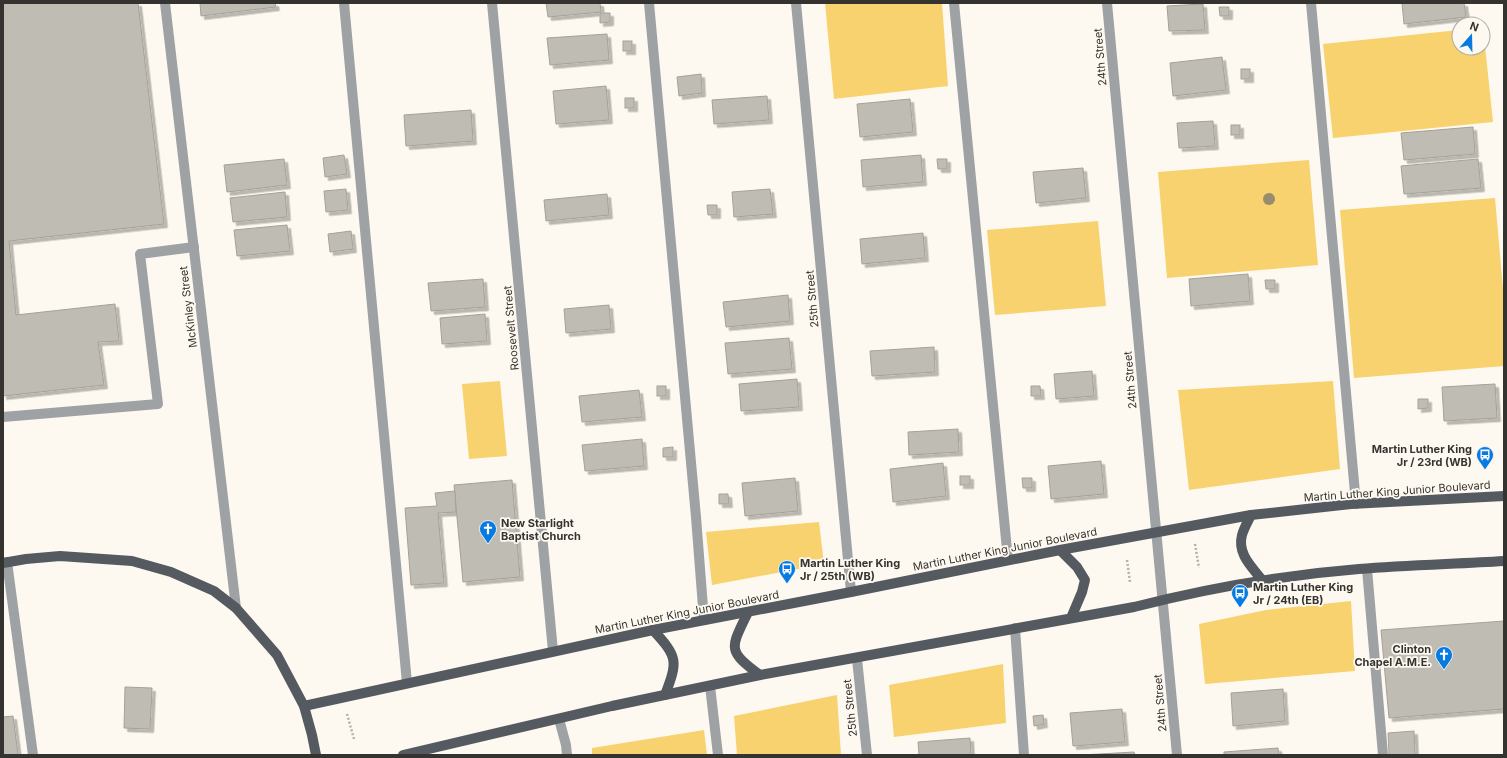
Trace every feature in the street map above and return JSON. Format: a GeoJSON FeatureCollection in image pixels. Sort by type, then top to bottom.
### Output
{"type":"FeatureCollection","features":[{"type":"Feature","properties":{"kind":"main road","name":"Martin Luther King Junior Boulevard"},"geometry":{"type":"LineString","coordinates":[[304,706],[653,630],[1008,560],[1251,515],[1356,504],[1504,496]]}},
{"type":"Feature","properties":{"kind":"main road"},"geometry":{"type":"LineString","coordinates":[[1251,515],[1242,535],[1240,548],[1262,580]]}},
{"type":"Feature","properties":{"kind":"main road"},"geometry":{"type":"LineString","coordinates":[[1060,550],[1077,567],[1085,580],[1082,592],[1071,618]]}},
{"type":"Feature","properties":{"kind":"main road"},"geometry":{"type":"LineString","coordinates":[[5,563],[26,559],[60,556],[132,561],[171,572],[214,591],[236,608],[276,655],[304,706],[316,755]]}},
{"type":"Feature","properties":{"kind":"main road"},"geometry":{"type":"LineString","coordinates":[[403,755],[665,695],[760,675],[857,659],[1015,628],[1134,607],[1262,580],[1366,569],[1504,561]]}},
{"type":"Feature","properties":{"kind":"main road"},"geometry":{"type":"LineString","coordinates":[[748,612],[735,638],[735,651],[741,662],[760,675]]}},
{"type":"Feature","properties":{"kind":"main road"},"geometry":{"type":"LineString","coordinates":[[653,630],[667,645],[675,660],[672,677],[665,695]]}},
{"type":"Feature","properties":{"kind":"street","name":"McKinley Street"},"geometry":{"type":"LineString","coordinates":[[165,3],[236,608]]}},
{"type":"Feature","properties":{"kind":"street"},"geometry":{"type":"LineString","coordinates":[[344,3],[408,683]]}},
{"type":"Feature","properties":{"kind":"street","name":"Roosevelt Street"},"geometry":{"type":"LineString","coordinates":[[492,3],[553,651]]}},
{"type":"Feature","properties":{"kind":"street"},"geometry":{"type":"LineString","coordinates":[[649,3],[704,620]]}},
{"type":"Feature","properties":{"kind":"street","name":"25th Street"},"geometry":{"type":"LineString","coordinates":[[796,3],[851,592]]}},
{"type":"Feature","properties":{"kind":"street"},"geometry":{"type":"LineString","coordinates":[[954,3],[1008,560]]}},
{"type":"Feature","properties":{"kind":"street","name":"24th Street"},"geometry":{"type":"LineString","coordinates":[[1107,3],[1177,755]]}},
{"type":"Feature","properties":{"kind":"street"},"geometry":{"type":"LineString","coordinates":[[1311,3],[1356,504]]}},
{"type":"Feature","properties":{"kind":"street"},"geometry":{"type":"LineString","coordinates":[[3,417],[158,404],[140,254],[194,247]]}},
{"type":"Feature","properties":{"kind":"street"},"geometry":{"type":"LineString","coordinates":[[5,563],[33,755]]}},
{"type":"Feature","properties":{"kind":"street"},"geometry":{"type":"LineString","coordinates":[[1366,569],[1383,755]]}},
{"type":"Feature","properties":{"kind":"street"},"geometry":{"type":"LineString","coordinates":[[1015,628],[1024,755]]}},
{"type":"Feature","properties":{"kind":"street","name":"25th Street"},"geometry":{"type":"LineString","coordinates":[[857,659],[867,755]]}},
{"type":"Feature","properties":{"kind":"street"},"geometry":{"type":"LineString","coordinates":[[710,686],[718,755]]}},
{"type":"Feature","properties":{"kind":"street"},"geometry":{"type":"LineString","coordinates":[[558,719],[566,745],[567,755]]}},
{"type":"Feature","properties":{"kind":"path"},"geometry":{"type":"LineString","coordinates":[[1195,544],[1199,568]]}},
{"type":"Feature","properties":{"kind":"path"},"geometry":{"type":"LineString","coordinates":[[1127,560],[1130,582]]}},
{"type":"Feature","properties":{"kind":"path"},"geometry":{"type":"LineString","coordinates":[[346,712],[354,739]]}},
{"type":"Feature","properties":{"kind":"shaded area"},"geometry":{"type":"Polygon","coordinates":[[[825,3],[942,3],[948,86],[834,99],[825,3]]]}},
{"type":"Feature","properties":{"kind":"shaded area"},"geometry":{"type":"Polygon","coordinates":[[[1451,31],[1451,56],[1486,56],[1493,122],[1333,138],[1323,44],[1451,31]]]}},
{"type":"Feature","properties":{"kind":"shaded area"},"geometry":{"type":"Polygon","coordinates":[[[1309,160],[1318,265],[1167,278],[1158,172],[1309,160]]]}},
{"type":"Feature","properties":{"kind":"shaded area"},"geometry":{"type":"Polygon","coordinates":[[[1495,198],[1504,300],[1504,366],[1354,378],[1340,210],[1495,198]]]}},
{"type":"Feature","properties":{"kind":"shaded area"},"geometry":{"type":"Polygon","coordinates":[[[1098,221],[1106,306],[995,315],[987,230],[1098,221]]]}},
{"type":"Feature","properties":{"kind":"shaded area"},"geometry":{"type":"Polygon","coordinates":[[[500,381],[507,456],[469,459],[462,384],[500,381]]]}},
{"type":"Feature","properties":{"kind":"shaded area"},"geometry":{"type":"Polygon","coordinates":[[[1333,381],[1340,469],[1189,490],[1178,390],[1333,381]]]}},
{"type":"Feature","properties":{"kind":"shaded area"},"geometry":{"type":"Polygon","coordinates":[[[819,522],[824,564],[712,585],[706,532],[819,522]]]}},
{"type":"Feature","properties":{"kind":"shaded area"},"geometry":{"type":"Polygon","coordinates":[[[1351,601],[1355,671],[1205,684],[1199,624],[1266,610],[1351,601]]]}},
{"type":"Feature","properties":{"kind":"shaded area"},"geometry":{"type":"Polygon","coordinates":[[[1003,664],[1006,723],[894,737],[889,685],[1003,664]]]}},
{"type":"Feature","properties":{"kind":"shaded area"},"geometry":{"type":"Polygon","coordinates":[[[837,695],[841,755],[737,755],[734,716],[837,695]]]}},
{"type":"Feature","properties":{"kind":"shaded area"},"geometry":{"type":"Polygon","coordinates":[[[704,730],[707,755],[592,755],[592,748],[704,730]]]}},
{"type":"Feature","properties":{"kind":"building"},"geometry":{"type":"Polygon","coordinates":[[[3,3],[138,3],[164,224],[9,241],[16,315],[115,304],[119,341],[98,342],[104,385],[3,396],[3,3]]]}},
{"type":"Feature","properties":{"kind":"building"},"geometry":{"type":"Polygon","coordinates":[[[200,3],[275,3],[276,7],[201,16],[200,3]]]}},
{"type":"Feature","properties":{"kind":"building"},"geometry":{"type":"Polygon","coordinates":[[[546,3],[600,3],[601,12],[548,17],[546,3]]]}},
{"type":"Feature","properties":{"kind":"building"},"geometry":{"type":"Polygon","coordinates":[[[1402,3],[1464,3],[1466,16],[1451,16],[1451,19],[1404,24],[1402,3]]]}},
{"type":"Feature","properties":{"kind":"building"},"geometry":{"type":"Polygon","coordinates":[[[1203,4],[1205,30],[1169,31],[1167,6],[1203,4]]]}},
{"type":"Feature","properties":{"kind":"building"},"geometry":{"type":"Polygon","coordinates":[[[1219,7],[1229,7],[1229,16],[1220,16],[1219,7]]]}},
{"type":"Feature","properties":{"kind":"building"},"geometry":{"type":"Polygon","coordinates":[[[600,13],[610,13],[610,22],[600,23],[600,13]]]}},
{"type":"Feature","properties":{"kind":"building"},"geometry":{"type":"Polygon","coordinates":[[[607,34],[609,60],[550,65],[547,38],[607,34]]]}},
{"type":"Feature","properties":{"kind":"building"},"geometry":{"type":"Polygon","coordinates":[[[623,41],[632,41],[632,51],[623,51],[623,41]]]}},
{"type":"Feature","properties":{"kind":"building"},"geometry":{"type":"Polygon","coordinates":[[[1222,57],[1226,90],[1173,96],[1170,63],[1222,57]]]}},
{"type":"Feature","properties":{"kind":"building"},"geometry":{"type":"Polygon","coordinates":[[[1241,69],[1250,69],[1250,79],[1241,79],[1241,69]]]}},
{"type":"Feature","properties":{"kind":"building"},"geometry":{"type":"Polygon","coordinates":[[[701,74],[702,93],[679,96],[677,77],[701,74]]]}},
{"type":"Feature","properties":{"kind":"building"},"geometry":{"type":"Polygon","coordinates":[[[606,86],[609,120],[556,124],[553,91],[606,86]]]}},
{"type":"Feature","properties":{"kind":"building"},"geometry":{"type":"Polygon","coordinates":[[[767,96],[769,120],[714,124],[712,100],[767,96]]]}},
{"type":"Feature","properties":{"kind":"building"},"geometry":{"type":"Polygon","coordinates":[[[625,98],[634,98],[634,108],[625,108],[625,98]]]}},
{"type":"Feature","properties":{"kind":"building"},"geometry":{"type":"Polygon","coordinates":[[[910,99],[913,132],[860,137],[857,104],[910,99]]]}},
{"type":"Feature","properties":{"kind":"building"},"geometry":{"type":"Polygon","coordinates":[[[471,110],[473,141],[406,146],[404,115],[471,110]]]}},
{"type":"Feature","properties":{"kind":"building"},"geometry":{"type":"Polygon","coordinates":[[[1213,121],[1215,146],[1179,148],[1177,123],[1213,121]]]}},
{"type":"Feature","properties":{"kind":"building"},"geometry":{"type":"Polygon","coordinates":[[[1231,125],[1240,125],[1240,135],[1231,135],[1231,125]]]}},
{"type":"Feature","properties":{"kind":"building"},"geometry":{"type":"Polygon","coordinates":[[[1473,127],[1475,154],[1404,160],[1401,133],[1473,127]]]}},
{"type":"Feature","properties":{"kind":"building"},"geometry":{"type":"Polygon","coordinates":[[[344,155],[347,174],[325,177],[323,158],[344,155]]]}},
{"type":"Feature","properties":{"kind":"building"},"geometry":{"type":"Polygon","coordinates":[[[921,155],[923,182],[863,187],[861,160],[921,155]]]}},
{"type":"Feature","properties":{"kind":"building"},"geometry":{"type":"Polygon","coordinates":[[[284,159],[287,185],[227,192],[224,165],[284,159]]]}},
{"type":"Feature","properties":{"kind":"building"},"geometry":{"type":"Polygon","coordinates":[[[937,159],[947,159],[947,169],[938,169],[937,159]]]}},
{"type":"Feature","properties":{"kind":"building"},"geometry":{"type":"Polygon","coordinates":[[[1478,159],[1481,188],[1404,194],[1401,166],[1478,159]]]}},
{"type":"Feature","properties":{"kind":"building"},"geometry":{"type":"Polygon","coordinates":[[[1083,168],[1086,198],[1036,203],[1033,172],[1083,168]]]}},
{"type":"Feature","properties":{"kind":"building"},"geometry":{"type":"Polygon","coordinates":[[[346,189],[348,210],[326,212],[324,191],[346,189]]]}},
{"type":"Feature","properties":{"kind":"building"},"geometry":{"type":"Polygon","coordinates":[[[770,189],[773,214],[734,217],[732,192],[770,189]]]}},
{"type":"Feature","properties":{"kind":"building"},"geometry":{"type":"Polygon","coordinates":[[[285,192],[287,217],[233,222],[230,198],[285,192]]]}},
{"type":"Feature","properties":{"kind":"building"},"geometry":{"type":"Polygon","coordinates":[[[607,194],[609,215],[546,221],[544,200],[607,194]]]}},
{"type":"Feature","properties":{"kind":"building"},"geometry":{"type":"Polygon","coordinates":[[[707,205],[717,205],[717,215],[708,215],[707,205]]]}},
{"type":"Feature","properties":{"kind":"building"},"geometry":{"type":"Polygon","coordinates":[[[287,225],[290,251],[237,256],[234,230],[287,225]]]}},
{"type":"Feature","properties":{"kind":"building"},"geometry":{"type":"Polygon","coordinates":[[[351,231],[353,249],[330,252],[328,234],[351,231]]]}},
{"type":"Feature","properties":{"kind":"building"},"geometry":{"type":"Polygon","coordinates":[[[923,233],[925,258],[862,264],[860,239],[923,233]]]}},
{"type":"Feature","properties":{"kind":"building"},"geometry":{"type":"Polygon","coordinates":[[[1248,274],[1250,301],[1191,306],[1189,279],[1248,274]]]}},
{"type":"Feature","properties":{"kind":"building"},"geometry":{"type":"Polygon","coordinates":[[[483,279],[485,307],[431,311],[428,283],[483,279]]]}},
{"type":"Feature","properties":{"kind":"building"},"geometry":{"type":"Polygon","coordinates":[[[1265,280],[1275,280],[1275,289],[1266,289],[1265,280]]]}},
{"type":"Feature","properties":{"kind":"building"},"geometry":{"type":"Polygon","coordinates":[[[788,295],[790,321],[726,327],[723,302],[788,295]]]}},
{"type":"Feature","properties":{"kind":"building"},"geometry":{"type":"Polygon","coordinates":[[[609,305],[611,329],[566,333],[564,309],[609,305]]]}},
{"type":"Feature","properties":{"kind":"building"},"geometry":{"type":"Polygon","coordinates":[[[485,314],[487,341],[442,344],[440,318],[485,314]]]}},
{"type":"Feature","properties":{"kind":"building"},"geometry":{"type":"Polygon","coordinates":[[[789,338],[792,369],[728,374],[725,343],[789,338]]]}},
{"type":"Feature","properties":{"kind":"building"},"geometry":{"type":"Polygon","coordinates":[[[934,347],[935,372],[872,376],[870,351],[934,347]]]}},
{"type":"Feature","properties":{"kind":"building"},"geometry":{"type":"Polygon","coordinates":[[[1092,371],[1094,396],[1056,399],[1054,374],[1092,371]]]}},
{"type":"Feature","properties":{"kind":"building"},"geometry":{"type":"Polygon","coordinates":[[[797,379],[799,407],[741,411],[739,384],[797,379]]]}},
{"type":"Feature","properties":{"kind":"building"},"geometry":{"type":"Polygon","coordinates":[[[1495,384],[1497,418],[1444,421],[1442,387],[1495,384]]]}},
{"type":"Feature","properties":{"kind":"building"},"geometry":{"type":"Polygon","coordinates":[[[657,386],[666,386],[666,396],[657,396],[657,386]]]}},
{"type":"Feature","properties":{"kind":"building"},"geometry":{"type":"Polygon","coordinates":[[[1031,386],[1040,386],[1041,396],[1031,396],[1031,386]]]}},
{"type":"Feature","properties":{"kind":"building"},"geometry":{"type":"Polygon","coordinates":[[[639,390],[642,417],[582,422],[579,396],[639,390]]]}},
{"type":"Feature","properties":{"kind":"building"},"geometry":{"type":"Polygon","coordinates":[[[1418,399],[1428,399],[1428,408],[1418,409],[1418,399]]]}},
{"type":"Feature","properties":{"kind":"building"},"geometry":{"type":"Polygon","coordinates":[[[958,429],[959,452],[909,455],[908,432],[958,429]]]}},
{"type":"Feature","properties":{"kind":"building"},"geometry":{"type":"Polygon","coordinates":[[[642,439],[644,466],[585,471],[582,445],[642,439]]]}},
{"type":"Feature","properties":{"kind":"building"},"geometry":{"type":"Polygon","coordinates":[[[673,447],[673,457],[663,457],[663,448],[673,447]]]}},
{"type":"Feature","properties":{"kind":"building"},"geometry":{"type":"Polygon","coordinates":[[[1101,461],[1104,494],[1051,499],[1048,466],[1101,461]]]}},
{"type":"Feature","properties":{"kind":"building"},"geometry":{"type":"Polygon","coordinates":[[[943,463],[946,496],[893,502],[890,469],[943,463]]]}},
{"type":"Feature","properties":{"kind":"building"},"geometry":{"type":"Polygon","coordinates":[[[960,476],[970,476],[970,485],[960,485],[960,476]]]}},
{"type":"Feature","properties":{"kind":"building"},"geometry":{"type":"Polygon","coordinates":[[[795,478],[798,511],[745,516],[742,483],[795,478]]]}},
{"type":"Feature","properties":{"kind":"building"},"geometry":{"type":"Polygon","coordinates":[[[1022,478],[1032,478],[1032,488],[1023,488],[1022,478]]]}},
{"type":"Feature","properties":{"kind":"building","name":"New Starlight Baptist Church"},"geometry":{"type":"Polygon","coordinates":[[[512,480],[520,577],[463,582],[454,485],[512,480]]]}},
{"type":"Feature","properties":{"kind":"building"},"geometry":{"type":"Polygon","coordinates":[[[455,491],[456,512],[438,513],[444,583],[411,585],[405,508],[437,506],[435,493],[455,491]]]}},
{"type":"Feature","properties":{"kind":"building"},"geometry":{"type":"Polygon","coordinates":[[[719,494],[728,494],[729,504],[719,504],[719,494]]]}},
{"type":"Feature","properties":{"kind":"building","name":"Clinton Chapel A.M.E."},"geometry":{"type":"Polygon","coordinates":[[[1504,621],[1504,709],[1389,718],[1381,630],[1504,621]]]}},
{"type":"Feature","properties":{"kind":"building"},"geometry":{"type":"Polygon","coordinates":[[[125,687],[152,688],[150,729],[124,728],[125,687]]]}},
{"type":"Feature","properties":{"kind":"building"},"geometry":{"type":"Polygon","coordinates":[[[1283,689],[1285,721],[1233,726],[1231,693],[1283,689]]]}},
{"type":"Feature","properties":{"kind":"building"},"geometry":{"type":"Polygon","coordinates":[[[1122,709],[1125,742],[1073,746],[1070,713],[1122,709]]]}},
{"type":"Feature","properties":{"kind":"building"},"geometry":{"type":"Polygon","coordinates":[[[1043,715],[1044,724],[1034,726],[1033,716],[1043,715]]]}},
{"type":"Feature","properties":{"kind":"building"},"geometry":{"type":"Polygon","coordinates":[[[13,716],[18,755],[3,755],[3,717],[13,716]]]}},
{"type":"Feature","properties":{"kind":"building"},"geometry":{"type":"Polygon","coordinates":[[[1414,731],[1415,755],[1389,755],[1388,733],[1414,731]]]}},
{"type":"Feature","properties":{"kind":"building"},"geometry":{"type":"Polygon","coordinates":[[[970,738],[971,755],[919,755],[918,742],[970,738]]]}},
{"type":"Feature","properties":{"kind":"building"},"geometry":{"type":"Polygon","coordinates":[[[1278,748],[1279,755],[1224,755],[1224,752],[1278,748]]]}},
{"type":"Feature","properties":{"kind":"building"},"geometry":{"type":"Polygon","coordinates":[[[1134,752],[1135,755],[1082,755],[1134,752]]]}},
{"type":"Feature","properties":{"kind":"place","name":"Martin Luther King Jr / 23rd (WB)"},"geometry":{"type":"Point","coordinates":[1485,470]}},
{"type":"Feature","properties":{"kind":"place","name":"New Starlight Baptist Church"},"geometry":{"type":"Point","coordinates":[488,544]}},
{"type":"Feature","properties":{"kind":"place","name":"Martin Luther King Jr / 25th (WB)"},"geometry":{"type":"Point","coordinates":[787,584]}},
{"type":"Feature","properties":{"kind":"place","name":"Martin Luther King Jr / 24th (EB)"},"geometry":{"type":"Point","coordinates":[1240,608]}},
{"type":"Feature","properties":{"kind":"place","name":"Clinton Chapel A.M.E."},"geometry":{"type":"Point","coordinates":[1444,670]}}]}
